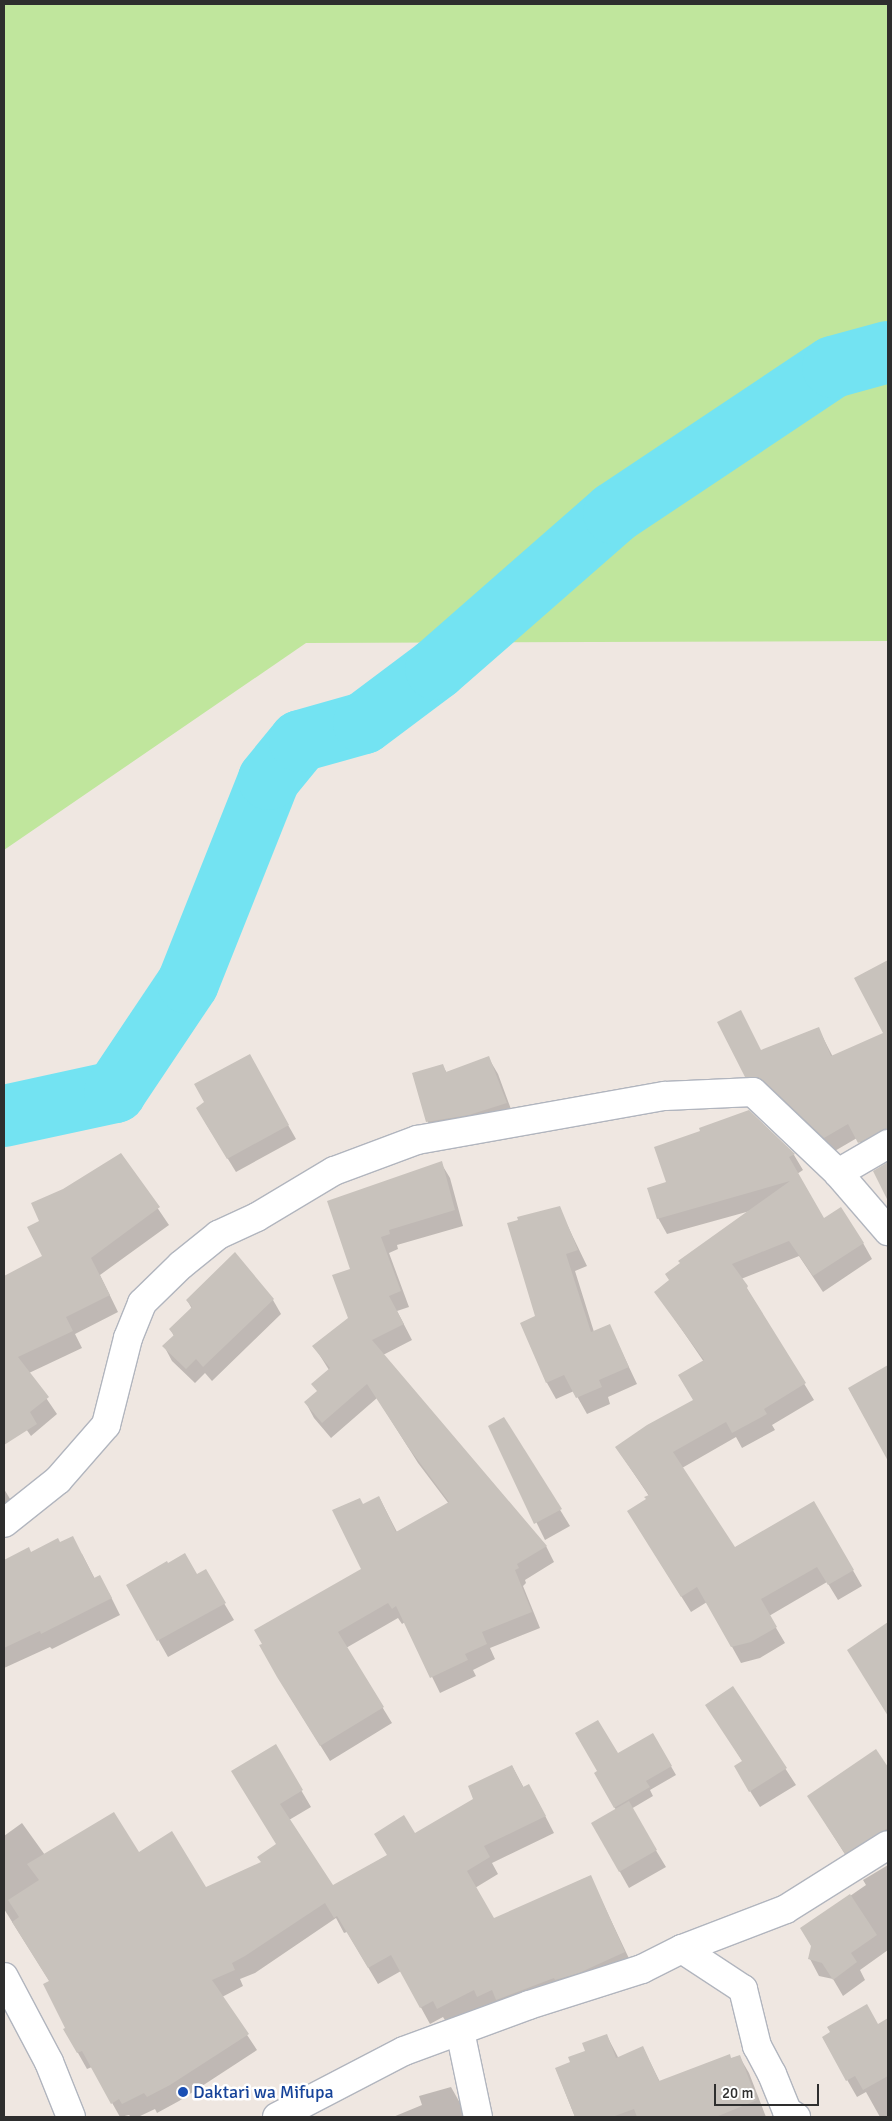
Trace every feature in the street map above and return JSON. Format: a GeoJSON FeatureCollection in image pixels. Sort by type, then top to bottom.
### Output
{"type":"FeatureCollection","features":[{"type":"Feature","properties":{"kind":"street"},"geometry":{"type":"LineString","coordinates":[[4,1524],[58,1480],[106,1424],[128,1338],[142,1303],[181,1265],[218,1236],[257,1217],[334,1171],[418,1140],[530,1118],[665,1096],[753,1092],[838,1173],[888,1231]]}},
{"type":"Feature","properties":{"kind":"street"},"geometry":{"type":"LineString","coordinates":[[838,1173],[888,1144]]}},
{"type":"Feature","properties":{"kind":"street"},"geometry":{"type":"LineString","coordinates":[[277,2117],[404,2051],[529,2005],[642,1969],[682,1949],[786,1909],[888,1845]]}},
{"type":"Feature","properties":{"kind":"street"},"geometry":{"type":"LineString","coordinates":[[682,1949],[743,1989],[757,2046],[772,2074],[787,2111],[796,2117]]}},
{"type":"Feature","properties":{"kind":"street"},"geometry":{"type":"LineString","coordinates":[[4,1977],[49,2062],[71,2117]]}},
{"type":"Feature","properties":{"kind":"street"},"geometry":{"type":"LineString","coordinates":[[460,2031],[478,2117]]}},
{"type":"Feature","properties":{"kind":"green space"},"geometry":{"type":"Polygon","coordinates":[[[4,4],[888,4],[888,641],[306,643],[4,850],[4,4]]]}},
{"type":"Feature","properties":{"kind":"building"},"geometry":{"type":"Polygon","coordinates":[[[888,960],[888,1128],[858,1143],[848,1124],[824,1138],[764,1081],[758,1077],[745,1077],[717,1022],[741,1010],[761,1050],[819,1027],[831,1056],[883,1033],[854,978],[888,960]]]}},
{"type":"Feature","properties":{"kind":"building"},"geometry":{"type":"Polygon","coordinates":[[[250,1054],[289,1125],[227,1159],[196,1108],[204,1102],[194,1084],[250,1054]]]}},
{"type":"Feature","properties":{"kind":"building"},"geometry":{"type":"Polygon","coordinates":[[[489,1056],[507,1103],[469,1115],[426,1122],[412,1073],[443,1064],[446,1072],[489,1056]]]}},
{"type":"Feature","properties":{"kind":"building"},"geometry":{"type":"Polygon","coordinates":[[[749,1110],[795,1154],[789,1157],[824,1218],[841,1207],[864,1243],[813,1276],[789,1241],[732,1264],[748,1286],[747,1288],[806,1383],[764,1409],[767,1414],[732,1433],[726,1422],[673,1452],[735,1547],[814,1501],[854,1570],[828,1585],[817,1567],[761,1599],[777,1627],[751,1642],[731,1647],[697,1587],[681,1597],[627,1511],[649,1495],[615,1447],[647,1425],[693,1400],[678,1375],[704,1360],[654,1292],[669,1280],[665,1274],[680,1263],[678,1261],[790,1181],[657,1219],[647,1188],[666,1182],[654,1147],[700,1131],[699,1128],[749,1110]]]}},
{"type":"Feature","properties":{"kind":"building"},"geometry":{"type":"Polygon","coordinates":[[[121,1153],[160,1207],[91,1258],[110,1295],[66,1317],[73,1331],[18,1357],[49,1397],[30,1412],[37,1424],[4,1445],[4,1276],[42,1256],[27,1227],[39,1221],[31,1203],[63,1189],[121,1153]]]}},
{"type":"Feature","properties":{"kind":"building"},"geometry":{"type":"Polygon","coordinates":[[[442,1161],[455,1210],[389,1230],[390,1234],[381,1237],[401,1291],[389,1296],[404,1324],[372,1340],[547,1546],[517,1564],[519,1568],[515,1570],[532,1612],[482,1632],[487,1644],[465,1654],[468,1660],[430,1678],[396,1606],[392,1609],[388,1603],[338,1632],[384,1707],[320,1746],[277,1677],[259,1645],[262,1644],[254,1630],[361,1569],[332,1510],[360,1498],[363,1504],[379,1496],[396,1532],[449,1502],[408,1447],[367,1384],[322,1423],[304,1402],[317,1391],[311,1384],[330,1368],[312,1346],[348,1318],[332,1275],[350,1269],[327,1201],[442,1161]]]}},
{"type":"Feature","properties":{"kind":"building"},"geometry":{"type":"Polygon","coordinates":[[[888,1162],[888,1201],[873,1171],[888,1162]]]}},
{"type":"Feature","properties":{"kind":"building"},"geometry":{"type":"Polygon","coordinates":[[[560,1206],[578,1250],[566,1254],[591,1332],[610,1324],[629,1367],[599,1380],[602,1387],[576,1398],[564,1375],[546,1383],[520,1323],[535,1316],[507,1223],[518,1220],[517,1217],[560,1206]]]}},
{"type":"Feature","properties":{"kind":"building"},"geometry":{"type":"Polygon","coordinates":[[[235,1252],[274,1299],[203,1367],[196,1359],[186,1369],[162,1346],[174,1335],[169,1329],[192,1307],[186,1300],[235,1252]]]}},
{"type":"Feature","properties":{"kind":"building"},"geometry":{"type":"Polygon","coordinates":[[[888,1365],[888,1461],[848,1388],[888,1365]]]}},
{"type":"Feature","properties":{"kind":"building"},"geometry":{"type":"Polygon","coordinates":[[[504,1417],[562,1509],[534,1524],[488,1426],[504,1417]]]}},
{"type":"Feature","properties":{"kind":"building"},"geometry":{"type":"Polygon","coordinates":[[[73,1536],[94,1578],[100,1575],[112,1598],[41,1634],[40,1631],[4,1648],[4,1560],[29,1547],[31,1552],[58,1538],[60,1542],[73,1536]]]}},
{"type":"Feature","properties":{"kind":"building"},"geometry":{"type":"Polygon","coordinates":[[[185,1553],[197,1574],[206,1569],[226,1603],[157,1641],[126,1585],[167,1561],[168,1563],[185,1553]]]}},
{"type":"Feature","properties":{"kind":"building"},"geometry":{"type":"Polygon","coordinates":[[[888,1622],[888,1716],[847,1650],[888,1622]]]}},
{"type":"Feature","properties":{"kind":"building"},"geometry":{"type":"Polygon","coordinates":[[[733,1686],[787,1768],[749,1792],[734,1766],[742,1761],[705,1705],[733,1686]]]}},
{"type":"Feature","properties":{"kind":"building"},"geometry":{"type":"Polygon","coordinates":[[[598,1720],[618,1753],[653,1733],[672,1766],[646,1781],[650,1787],[614,1808],[594,1773],[597,1771],[575,1733],[598,1720]]]}},
{"type":"Feature","properties":{"kind":"building"},"geometry":{"type":"Polygon","coordinates":[[[276,1744],[303,1790],[280,1804],[333,1885],[387,1855],[374,1834],[404,1815],[415,1833],[473,1799],[468,1786],[512,1765],[523,1787],[529,1784],[546,1816],[484,1846],[490,1857],[467,1871],[494,1918],[591,1875],[625,1952],[579,1973],[555,1980],[554,1978],[496,2000],[492,1990],[477,1997],[474,1990],[437,2009],[433,2001],[420,2008],[391,1955],[368,1968],[337,1916],[334,1918],[325,1903],[232,1963],[235,1970],[212,1980],[249,2034],[170,2085],[147,2097],[144,2093],[122,2104],[119,2099],[111,2104],[82,2051],[77,2053],[63,2029],[65,2028],[43,1984],[49,1981],[12,1922],[19,1917],[8,1900],[39,1880],[27,1864],[114,1812],[139,1852],[172,1831],[206,1887],[261,1862],[257,1857],[276,1844],[231,1771],[276,1744]]]}},
{"type":"Feature","properties":{"kind":"building"},"geometry":{"type":"Polygon","coordinates":[[[876,1749],[888,1767],[888,1828],[845,1854],[807,1796],[876,1749]]]}},
{"type":"Feature","properties":{"kind":"building"},"geometry":{"type":"Polygon","coordinates":[[[629,1801],[657,1850],[619,1872],[591,1823],[629,1801]]]}},
{"type":"Feature","properties":{"kind":"building"},"geometry":{"type":"Polygon","coordinates":[[[850,1894],[877,1935],[851,1953],[857,1962],[833,1980],[822,1963],[808,1959],[811,1946],[800,1928],[850,1894]]]}},
{"type":"Feature","properties":{"kind":"building"},"geometry":{"type":"Polygon","coordinates":[[[867,2004],[878,2024],[888,2018],[888,2076],[863,2090],[855,2076],[846,2081],[822,2037],[830,2032],[827,2027],[867,2004]]]}},
{"type":"Feature","properties":{"kind":"building"},"geometry":{"type":"Polygon","coordinates":[[[607,2034],[616,2058],[643,2046],[659,2081],[730,2054],[731,2058],[740,2055],[757,2100],[716,2117],[637,2117],[634,2109],[612,2117],[575,2117],[555,2068],[570,2062],[568,2057],[585,2051],[582,2043],[607,2034]]]}},
{"type":"Feature","properties":{"kind":"waterway"},"geometry":{"type":"LineString","coordinates":[[4,1116],[115,1092],[188,983],[269,779],[300,741],[364,723],[436,669],[614,513],[833,367],[888,352]]}},
{"type":"Feature","properties":{"kind":"place","name":"Daktari wa Mifupa"},"geometry":{"type":"Point","coordinates":[183,2092]}}]}
